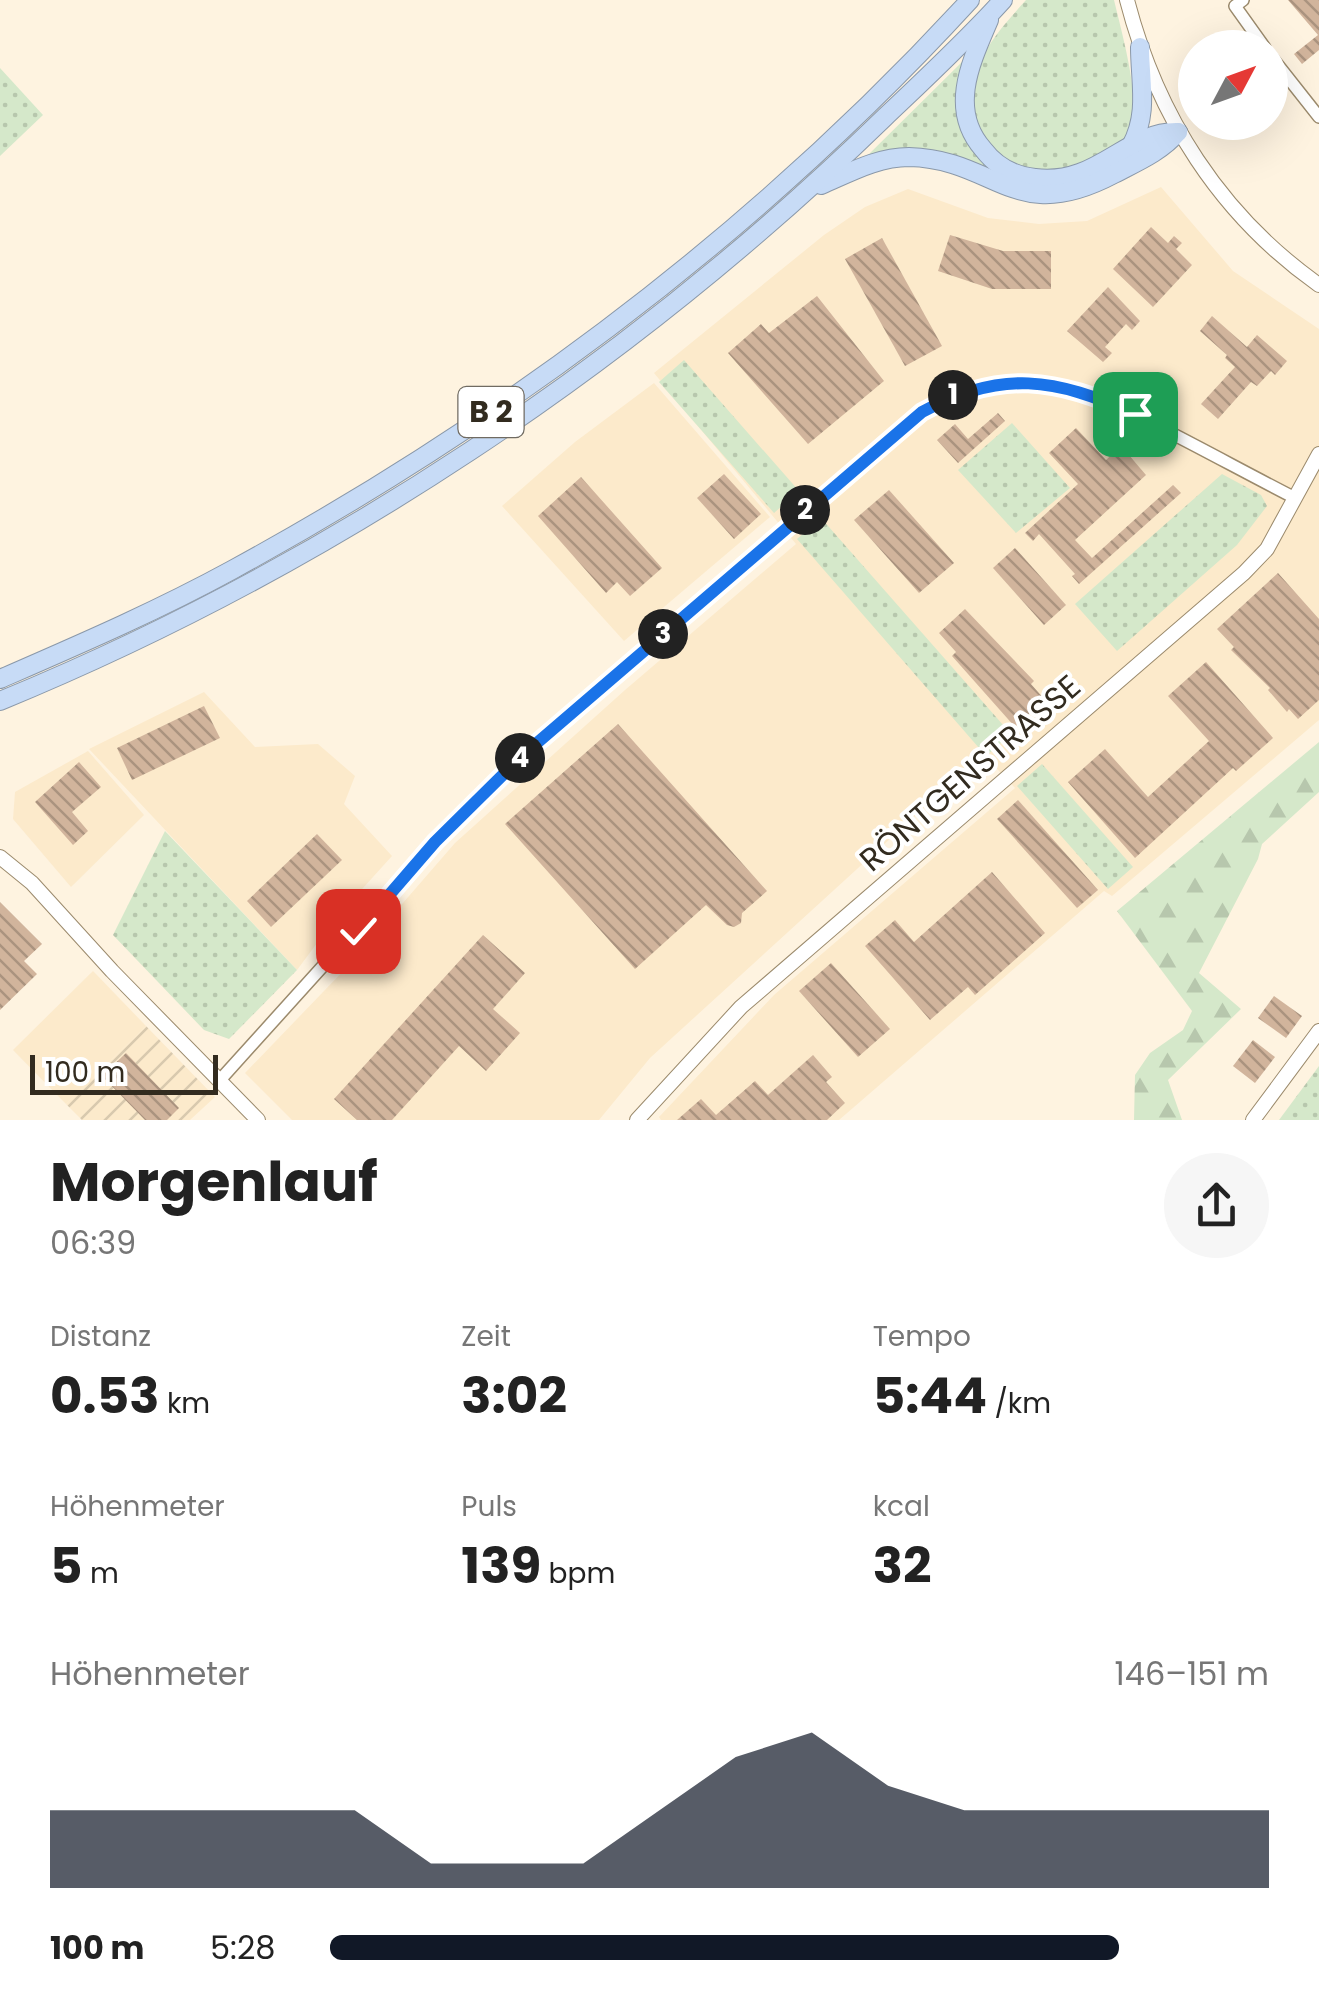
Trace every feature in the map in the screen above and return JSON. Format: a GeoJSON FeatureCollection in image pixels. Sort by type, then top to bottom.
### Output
{"type":"FeatureCollection","features":[{"type":"Feature","properties":{"kind":"highway","name":"B 2"},"geometry":{"type":"LineString","coordinates":[[0,679],[230,572],[482,419],[627,314],[779,189],[907,68],[970,0]]}},
{"type":"Feature","properties":{"kind":"highway","name":"B 2"},"geometry":{"type":"LineString","coordinates":[[998,5],[968,70],[964,95],[968,127],[990,158],[1024,176],[1065,178],[1093,169],[1151,134],[1178,132]]}},
{"type":"Feature","properties":{"kind":"highway","name":"B 2"},"geometry":{"type":"LineString","coordinates":[[0,700],[238,588],[407,491],[522,415],[640,330],[807,192],[998,5]]}},
{"type":"Feature","properties":{"kind":"highway"},"geometry":{"type":"LineString","coordinates":[[1131,146],[1141,125],[1144,106],[1140,47]]}},
{"type":"Feature","properties":{"kind":"highway","name":"B 2"},"geometry":{"type":"LineString","coordinates":[[807,192],[878,162],[910,157],[950,165],[1021,192],[1046,196],[1071,193],[1159,150],[1178,132]]}},
{"type":"Feature","properties":{"kind":"street"},"geometry":{"type":"LineString","coordinates":[[1127,0],[1140,47],[1178,132]]}},
{"type":"Feature","properties":{"kind":"street"},"geometry":{"type":"LineString","coordinates":[[1239,3],[1255,30]]}},
{"type":"Feature","properties":{"kind":"street"},"geometry":{"type":"LineString","coordinates":[[1288,78],[1319,117]]}},
{"type":"Feature","properties":{"kind":"street"},"geometry":{"type":"LineString","coordinates":[[1183,140],[1203,171],[1258,236],[1319,285]]}},
{"type":"Feature","properties":{"kind":"street"},"geometry":{"type":"LineString","coordinates":[[220,1080],[402,878],[523,755],[922,412],[956,394],[1000,384],[1054,385],[1092,395],[1135,414],[1295,498]]}},
{"type":"Feature","properties":{"kind":"street","name":"RÖNTGENSTRASSE"},"geometry":{"type":"LineString","coordinates":[[644,1117],[741,1006],[1244,573],[1267,549],[1319,454]]}},
{"type":"Feature","properties":{"kind":"street"},"geometry":{"type":"LineString","coordinates":[[0,857],[32,883],[258,1120]]}},
{"type":"Feature","properties":{"kind":"street"},"geometry":{"type":"LineString","coordinates":[[1252,1120],[1319,1031]]}},
{"type":"Feature","properties":{"kind":"shaded area"},"geometry":{"type":"Polygon","coordinates":[[[1161,187],[1233,271],[1319,329],[1319,720],[1112,896],[1104,891],[839,1120],[659,1117],[774,995],[1015,788],[983,754],[650,1058],[599,1120],[292,1120],[245,1073],[350,964],[455,843],[796,544],[654,373],[824,235],[865,207],[908,189],[988,218],[1039,224],[1087,221],[1161,187]]]}},
{"type":"Feature","properties":{"kind":"shaded area"},"geometry":{"type":"Polygon","coordinates":[[[654,383],[770,517],[624,641],[502,506],[575,442],[654,383]]]}},
{"type":"Feature","properties":{"kind":"shaded area"},"geometry":{"type":"Polygon","coordinates":[[[204,692],[255,747],[318,744],[355,776],[344,804],[392,856],[335,919],[297,970],[89,749],[204,692]]]}},
{"type":"Feature","properties":{"kind":"shaded area"},"geometry":{"type":"Polygon","coordinates":[[[88,751],[144,815],[71,887],[13,819],[15,792],[88,751]]]}},
{"type":"Feature","properties":{"kind":"shaded area"},"geometry":{"type":"Polygon","coordinates":[[[93,971],[146,1026],[66,1104],[13,1050],[93,971]]]}},
{"type":"Feature","properties":{"kind":"shaded area"},"geometry":{"type":"Polygon","coordinates":[[[146,1026],[215,1097],[190,1120],[82,1120],[66,1104],[146,1026]]]}},
{"type":"Feature","properties":{"kind":"green space"},"geometry":{"type":"Polygon","coordinates":[[[1026,0],[1114,0],[1130,69],[1133,124],[1123,143],[1070,170],[1034,170],[1016,164],[988,142],[973,110],[972,91],[979,65],[992,41],[1026,0]]]}},
{"type":"Feature","properties":{"kind":"green space"},"geometry":{"type":"Polygon","coordinates":[[[965,59],[960,78],[990,164],[1091,181],[865,158],[965,59]]]}},
{"type":"Feature","properties":{"kind":"green space"},"geometry":{"type":"Polygon","coordinates":[[[0,68],[43,115],[0,156],[0,68]]]}},
{"type":"Feature","properties":{"kind":"green space"},"geometry":{"type":"Polygon","coordinates":[[[684,360],[799,491],[774,513],[659,382],[684,360]]]}},
{"type":"Feature","properties":{"kind":"green space"},"geometry":{"type":"Polygon","coordinates":[[[1012,423],[1070,488],[1016,533],[958,470],[1012,423]]]}},
{"type":"Feature","properties":{"kind":"green space"},"geometry":{"type":"Polygon","coordinates":[[[1222,474],[1261,495],[1267,506],[1237,545],[1117,651],[1075,604],[1222,474]]]}},
{"type":"Feature","properties":{"kind":"green space"},"geometry":{"type":"Polygon","coordinates":[[[821,518],[1011,734],[986,756],[797,539],[821,518]]]}},
{"type":"Feature","properties":{"kind":"green space"},"geometry":{"type":"Polygon","coordinates":[[[1319,742],[1319,792],[1262,844],[1199,973],[1241,1009],[1168,1080],[1182,1120],[1134,1120],[1135,1075],[1150,1053],[1183,1030],[1192,1011],[1117,911],[1319,742]]]}},
{"type":"Feature","properties":{"kind":"green space"},"geometry":{"type":"Polygon","coordinates":[[[1042,764],[1133,867],[1108,889],[1017,786],[1042,764]]]}},
{"type":"Feature","properties":{"kind":"green space"},"geometry":{"type":"Polygon","coordinates":[[[165,831],[297,970],[229,1039],[204,1030],[113,935],[165,831]]]}},
{"type":"Feature","properties":{"kind":"green space"},"geometry":{"type":"Polygon","coordinates":[[[1319,1066],[1319,1120],[1279,1120],[1319,1066]]]}},
{"type":"Feature","properties":{"kind":"building"},"geometry":{"type":"Polygon","coordinates":[[[1288,0],[1319,0],[1319,50],[1302,64],[1294,54],[1318,35],[1288,0]]]}},
{"type":"Feature","properties":{"kind":"building"},"geometry":{"type":"Polygon","coordinates":[[[1151,227],[1168,243],[1174,236],[1182,243],[1176,249],[1192,265],[1153,307],[1113,269],[1151,227]]]}},
{"type":"Feature","properties":{"kind":"building"},"geometry":{"type":"Polygon","coordinates":[[[950,235],[1003,251],[1051,251],[1051,289],[992,289],[938,271],[950,235]]]}},
{"type":"Feature","properties":{"kind":"building"},"geometry":{"type":"Polygon","coordinates":[[[882,238],[942,346],[905,366],[845,259],[882,238]]]}},
{"type":"Feature","properties":{"kind":"building"},"geometry":{"type":"Polygon","coordinates":[[[1108,287],[1140,321],[1132,330],[1126,324],[1105,347],[1112,353],[1103,362],[1067,331],[1108,287]]]}},
{"type":"Feature","properties":{"kind":"building"},"geometry":{"type":"Polygon","coordinates":[[[817,296],[884,381],[808,444],[728,353],[761,324],[769,333],[817,296]]]}},
{"type":"Feature","properties":{"kind":"building"},"geometry":{"type":"Polygon","coordinates":[[[1212,316],[1247,347],[1257,335],[1287,361],[1275,375],[1271,371],[1257,386],[1251,382],[1218,419],[1201,404],[1235,367],[1200,331],[1212,316]]]}},
{"type":"Feature","properties":{"kind":"building"},"geometry":{"type":"Polygon","coordinates":[[[998,413],[1005,421],[958,463],[937,440],[955,424],[968,439],[998,413]]]}},
{"type":"Feature","properties":{"kind":"building"},"geometry":{"type":"Polygon","coordinates":[[[1076,428],[1106,460],[1121,446],[1146,475],[1075,540],[1092,558],[1173,485],[1181,493],[1079,584],[1072,576],[1075,574],[1039,534],[1033,541],[1025,533],[1078,484],[1049,453],[1076,428]]]}},
{"type":"Feature","properties":{"kind":"building"},"geometry":{"type":"Polygon","coordinates":[[[724,474],[761,514],[734,539],[697,498],[724,474]]]}},
{"type":"Feature","properties":{"kind":"building"},"geometry":{"type":"Polygon","coordinates":[[[581,477],[662,568],[630,596],[617,582],[606,593],[538,516],[581,477]]]}},
{"type":"Feature","properties":{"kind":"building"},"geometry":{"type":"Polygon","coordinates":[[[889,490],[954,563],[919,593],[854,520],[889,490]]]}},
{"type":"Feature","properties":{"kind":"building"},"geometry":{"type":"Polygon","coordinates":[[[1015,548],[1066,605],[1044,625],[993,568],[1015,548]]]}},
{"type":"Feature","properties":{"kind":"building"},"geometry":{"type":"Polygon","coordinates":[[[1278,573],[1319,619],[1319,700],[1298,719],[1289,709],[1287,712],[1270,688],[1231,650],[1234,647],[1217,629],[1278,573]]]}},
{"type":"Feature","properties":{"kind":"building"},"geometry":{"type":"Polygon","coordinates":[[[965,609],[1034,681],[1031,684],[1045,700],[1015,727],[952,656],[956,652],[939,633],[965,609]]]}},
{"type":"Feature","properties":{"kind":"building"},"geometry":{"type":"Polygon","coordinates":[[[1206,662],[1273,738],[1236,771],[1233,768],[1135,858],[1068,782],[1105,749],[1148,797],[1209,741],[1168,696],[1206,662]]]}},
{"type":"Feature","properties":{"kind":"building"},"geometry":{"type":"Polygon","coordinates":[[[204,706],[220,738],[132,780],[117,748],[204,706]]]}},
{"type":"Feature","properties":{"kind":"building"},"geometry":{"type":"Polygon","coordinates":[[[618,724],[767,891],[742,913],[741,923],[734,927],[706,905],[635,969],[505,824],[618,724]]]}},
{"type":"Feature","properties":{"kind":"building"},"geometry":{"type":"Polygon","coordinates":[[[79,762],[101,787],[72,812],[88,831],[73,845],[35,802],[79,762]]]}},
{"type":"Feature","properties":{"kind":"building"},"geometry":{"type":"Polygon","coordinates":[[[1018,800],[1098,890],[1077,908],[997,819],[1018,800]]]}},
{"type":"Feature","properties":{"kind":"building"},"geometry":{"type":"Polygon","coordinates":[[[317,834],[342,860],[271,927],[247,901],[317,834]]]}},
{"type":"Feature","properties":{"kind":"building"},"geometry":{"type":"Polygon","coordinates":[[[992,872],[1045,933],[975,995],[968,987],[930,1020],[865,946],[895,920],[914,942],[992,872]]]}},
{"type":"Feature","properties":{"kind":"building"},"geometry":{"type":"Polygon","coordinates":[[[0,902],[42,944],[24,961],[37,974],[0,1010],[0,902]]]}},
{"type":"Feature","properties":{"kind":"building"},"geometry":{"type":"Polygon","coordinates":[[[483,935],[525,973],[493,1009],[520,1033],[486,1071],[459,1046],[392,1120],[357,1120],[334,1099],[483,935]]]}},
{"type":"Feature","properties":{"kind":"building"},"geometry":{"type":"Polygon","coordinates":[[[831,963],[890,1029],[858,1057],[799,991],[831,963]]]}},
{"type":"Feature","properties":{"kind":"building"},"geometry":{"type":"Polygon","coordinates":[[[1274,996],[1302,1016],[1286,1038],[1258,1018],[1274,996]]]}},
{"type":"Feature","properties":{"kind":"building"},"geometry":{"type":"Polygon","coordinates":[[[1253,1040],[1275,1057],[1255,1083],[1233,1066],[1253,1040]]]}},
{"type":"Feature","properties":{"kind":"building"},"geometry":{"type":"Polygon","coordinates":[[[126,1053],[179,1108],[167,1120],[145,1120],[102,1076],[126,1053]]]}},
{"type":"Feature","properties":{"kind":"building"},"geometry":{"type":"Polygon","coordinates":[[[813,1055],[832,1077],[826,1082],[845,1103],[827,1120],[677,1120],[701,1099],[716,1115],[755,1081],[768,1095],[813,1055]]]}},
{"type":"Feature","properties":{"kind":"route"},"geometry":{"type":"LineString","coordinates":[[358,931],[435,842],[523,755],[922,412],[956,394],[1000,384],[1054,385],[1092,395],[1135,414]]}}]}
